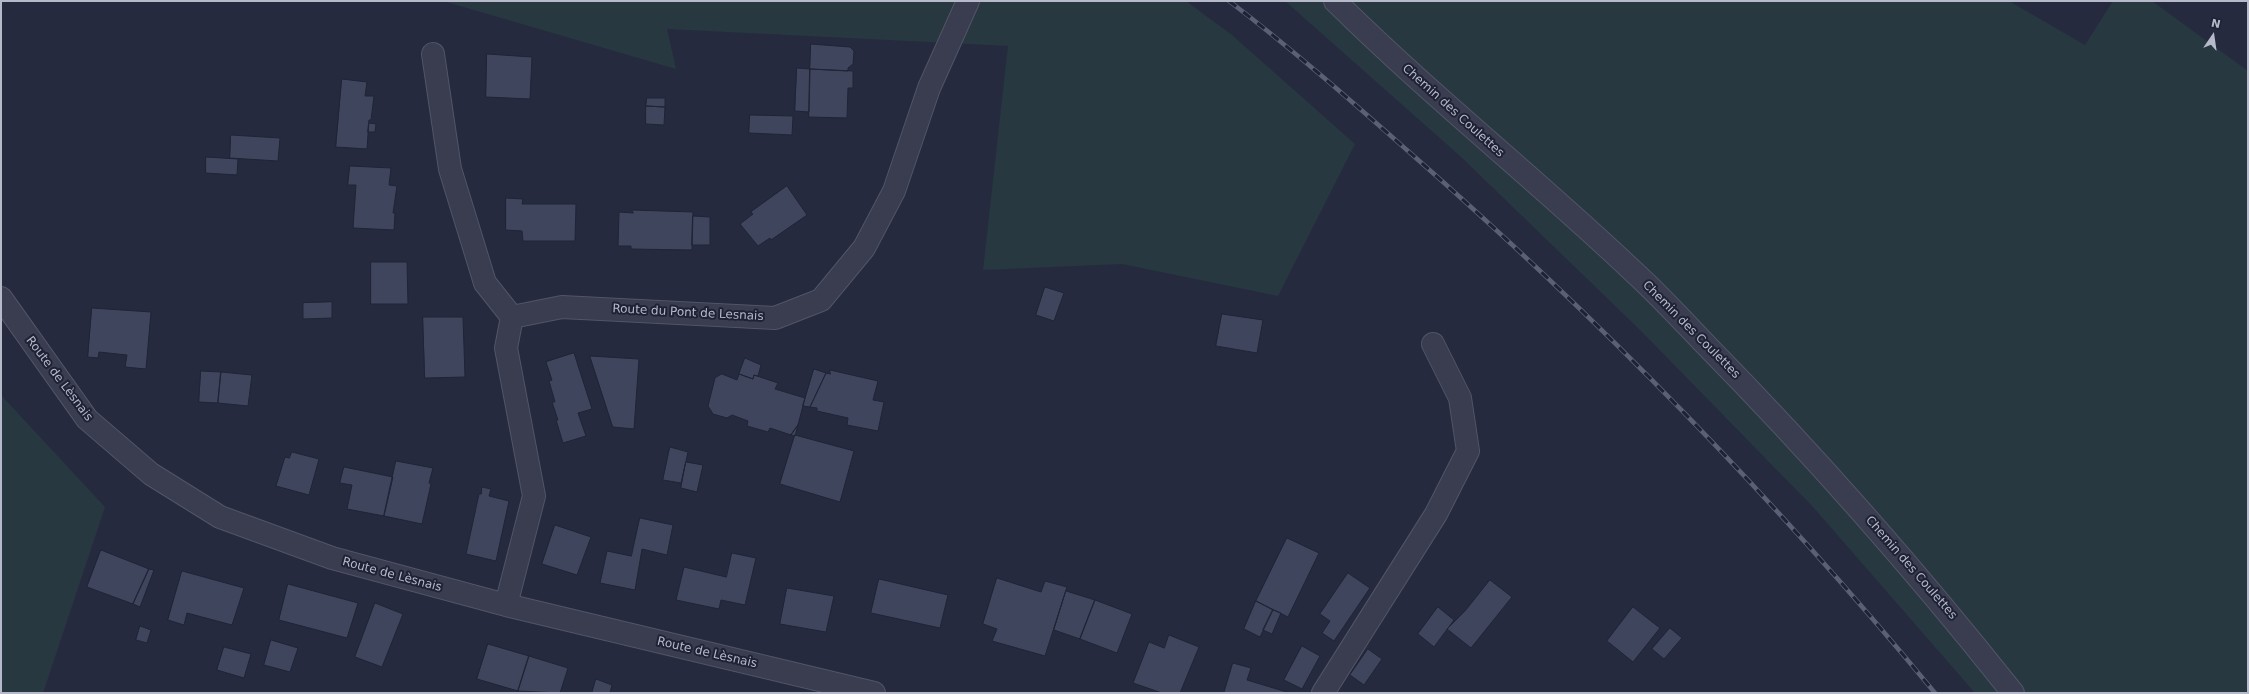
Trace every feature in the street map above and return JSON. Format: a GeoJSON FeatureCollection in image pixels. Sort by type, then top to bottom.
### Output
{"type":"FeatureCollection","features":[{"type":"Feature","properties":{"kind":"street","name":"Route du Pont de Lesnais"},"geometry":{"type":"LineString","coordinates":[[512,317],[562,307],[775,318],[821,300],[864,248],[894,191],[929,88],[968,1]]}},
{"type":"Feature","properties":{"kind":"street","name":"Chemin des Coulettes"},"geometry":{"type":"LineString","coordinates":[[1335,1],[1385,50],[1635,273],[1737,376],[1830,476],[1945,608],[2013,693]]}},
{"type":"Feature","properties":{"kind":"street"},"geometry":{"type":"LineString","coordinates":[[433,54],[450,169],[485,283],[512,317],[506,348],[534,496],[506,605]]}},
{"type":"Feature","properties":{"kind":"street","name":"Route de Lèsnais"},"geometry":{"type":"LineString","coordinates":[[1,298],[87,418],[151,474],[220,517],[332,558],[506,605],[874,693]]}},
{"type":"Feature","properties":{"kind":"street"},"geometry":{"type":"LineString","coordinates":[[1323,693],[1436,514],[1468,451],[1460,398],[1433,344]]}},
{"type":"Feature","properties":{"kind":"shaded area"},"geometry":{"type":"Polygon","coordinates":[[[443,1],[1186,1],[1232,35],[1355,144],[1278,296],[1122,264],[983,270],[1008,46],[667,29],[676,69],[443,1]]]}},
{"type":"Feature","properties":{"kind":"shaded area"},"geometry":{"type":"Polygon","coordinates":[[[1285,1],[2009,1],[2085,45],[2113,1],[2152,1],[2248,71],[2248,693],[1975,693],[1813,507],[1640,330],[1460,156],[1285,1]]]}},
{"type":"Feature","properties":{"kind":"shaded area"},"geometry":{"type":"Polygon","coordinates":[[[1,395],[105,507],[43,693],[1,693],[1,395]]]}},
{"type":"Feature","properties":{"kind":"building"},"geometry":{"type":"Polygon","coordinates":[[[811,44],[850,47],[854,51],[853,64],[848,68],[848,71],[810,69],[811,44]]]}},
{"type":"Feature","properties":{"kind":"building"},"geometry":{"type":"Polygon","coordinates":[[[487,54],[532,57],[530,99],[486,97],[487,54]]]}},
{"type":"Feature","properties":{"kind":"building"},"geometry":{"type":"Polygon","coordinates":[[[797,68],[810,69],[809,112],[795,111],[797,68]]]}},
{"type":"Feature","properties":{"kind":"building"},"geometry":{"type":"Polygon","coordinates":[[[810,69],[853,71],[853,88],[848,88],[847,118],[809,117],[810,69]]]}},
{"type":"Feature","properties":{"kind":"building"},"geometry":{"type":"Polygon","coordinates":[[[342,79],[367,82],[365,96],[374,96],[371,120],[369,120],[367,149],[336,147],[342,79]]]}},
{"type":"Feature","properties":{"kind":"building"},"geometry":{"type":"Polygon","coordinates":[[[647,98],[665,98],[665,107],[646,106],[647,98]]]}},
{"type":"Feature","properties":{"kind":"building"},"geometry":{"type":"Polygon","coordinates":[[[646,106],[665,107],[664,125],[646,124],[646,106]]]}},
{"type":"Feature","properties":{"kind":"building"},"geometry":{"type":"Polygon","coordinates":[[[750,115],[793,116],[792,135],[749,133],[750,115]]]}},
{"type":"Feature","properties":{"kind":"building"},"geometry":{"type":"Polygon","coordinates":[[[369,123],[376,124],[375,132],[368,132],[369,123]]]}},
{"type":"Feature","properties":{"kind":"building"},"geometry":{"type":"Polygon","coordinates":[[[231,135],[280,138],[278,161],[230,158],[231,135]]]}},
{"type":"Feature","properties":{"kind":"building"},"geometry":{"type":"Polygon","coordinates":[[[206,157],[238,159],[237,175],[206,173],[206,157]]]}},
{"type":"Feature","properties":{"kind":"building"},"geometry":{"type":"Polygon","coordinates":[[[350,166],[391,168],[389,185],[397,186],[393,213],[395,213],[394,230],[353,228],[356,185],[348,185],[350,166]]]}},
{"type":"Feature","properties":{"kind":"building"},"geometry":{"type":"Polygon","coordinates":[[[787,186],[807,215],[771,240],[770,238],[758,246],[740,224],[753,214],[751,212],[787,186]]]}},
{"type":"Feature","properties":{"kind":"building"},"geometry":{"type":"Polygon","coordinates":[[[506,198],[523,199],[522,204],[576,204],[575,241],[523,241],[522,231],[506,230],[506,198]]]}},
{"type":"Feature","properties":{"kind":"building"},"geometry":{"type":"Polygon","coordinates":[[[632,210],[693,212],[692,250],[631,249],[631,246],[618,246],[619,212],[633,213],[632,210]]]}},
{"type":"Feature","properties":{"kind":"building"},"geometry":{"type":"Polygon","coordinates":[[[693,216],[710,217],[710,245],[692,245],[693,216]]]}},
{"type":"Feature","properties":{"kind":"building"},"geometry":{"type":"Polygon","coordinates":[[[371,262],[407,262],[408,304],[371,304],[371,262]]]}},
{"type":"Feature","properties":{"kind":"building"},"geometry":{"type":"Polygon","coordinates":[[[1045,287],[1064,293],[1054,321],[1036,315],[1045,287]]]}},
{"type":"Feature","properties":{"kind":"building"},"geometry":{"type":"Polygon","coordinates":[[[332,302],[332,318],[303,319],[303,303],[332,302]]]}},
{"type":"Feature","properties":{"kind":"building"},"geometry":{"type":"Polygon","coordinates":[[[92,308],[151,312],[146,369],[125,367],[127,355],[99,352],[98,358],[88,357],[92,308]]]}},
{"type":"Feature","properties":{"kind":"building"},"geometry":{"type":"Polygon","coordinates":[[[1222,314],[1263,320],[1257,353],[1216,346],[1222,314]]]}},
{"type":"Feature","properties":{"kind":"building"},"geometry":{"type":"Polygon","coordinates":[[[423,317],[463,317],[465,377],[425,378],[423,317]]]}},
{"type":"Feature","properties":{"kind":"building"},"geometry":{"type":"Polygon","coordinates":[[[574,353],[592,409],[578,413],[586,436],[563,443],[552,402],[555,402],[549,381],[552,380],[546,362],[574,353]]]}},
{"type":"Feature","properties":{"kind":"building"},"geometry":{"type":"Polygon","coordinates":[[[590,356],[639,359],[634,429],[613,427],[590,356]]]}},
{"type":"Feature","properties":{"kind":"building"},"geometry":{"type":"Polygon","coordinates":[[[745,358],[761,365],[758,376],[754,375],[753,379],[739,374],[745,358]]]}},
{"type":"Feature","properties":{"kind":"building"},"geometry":{"type":"Polygon","coordinates":[[[814,369],[826,373],[810,407],[803,406],[814,369]]]}},
{"type":"Feature","properties":{"kind":"building"},"geometry":{"type":"Polygon","coordinates":[[[830,370],[878,381],[873,400],[884,402],[878,431],[847,425],[848,418],[817,411],[817,408],[810,407],[826,373],[830,374],[830,370]]]}},
{"type":"Feature","properties":{"kind":"building"},"geometry":{"type":"Polygon","coordinates":[[[201,371],[221,372],[218,403],[199,402],[201,371]]]}},
{"type":"Feature","properties":{"kind":"building"},"geometry":{"type":"Polygon","coordinates":[[[221,372],[252,375],[248,406],[218,403],[221,372]]]}},
{"type":"Feature","properties":{"kind":"building"},"geometry":{"type":"Polygon","coordinates":[[[722,374],[737,380],[739,374],[753,379],[754,375],[778,383],[775,389],[805,398],[798,425],[791,435],[770,428],[768,432],[747,426],[748,421],[732,415],[727,418],[713,414],[708,406],[715,378],[722,374]]]}},
{"type":"Feature","properties":{"kind":"building"},"geometry":{"type":"Polygon","coordinates":[[[798,425],[795,436],[791,435],[798,425]]]}},
{"type":"Feature","properties":{"kind":"building"},"geometry":{"type":"Polygon","coordinates":[[[795,435],[854,451],[840,502],[780,484],[795,435]]]}},
{"type":"Feature","properties":{"kind":"building"},"geometry":{"type":"Polygon","coordinates":[[[670,447],[688,452],[681,483],[663,480],[670,447]]]}},
{"type":"Feature","properties":{"kind":"building"},"geometry":{"type":"Polygon","coordinates":[[[292,452],[319,459],[309,495],[276,486],[285,457],[289,458],[292,452]]]}},
{"type":"Feature","properties":{"kind":"building"},"geometry":{"type":"Polygon","coordinates":[[[396,461],[433,468],[422,524],[384,516],[396,461]]]}},
{"type":"Feature","properties":{"kind":"building"},"geometry":{"type":"Polygon","coordinates":[[[686,462],[703,465],[697,492],[681,488],[686,462]]]}},
{"type":"Feature","properties":{"kind":"building"},"geometry":{"type":"Polygon","coordinates":[[[344,467],[393,477],[384,516],[347,509],[352,485],[340,483],[344,467]]]}},
{"type":"Feature","properties":{"kind":"building"},"geometry":{"type":"Polygon","coordinates":[[[482,487],[491,489],[489,496],[509,501],[496,561],[466,554],[479,494],[481,494],[482,487]]]}},
{"type":"Feature","properties":{"kind":"building"},"geometry":{"type":"Polygon","coordinates":[[[640,518],[673,525],[667,555],[642,549],[635,590],[600,583],[607,551],[631,556],[640,518]]]}},
{"type":"Feature","properties":{"kind":"building"},"geometry":{"type":"Polygon","coordinates":[[[555,525],[591,537],[577,575],[542,564],[555,525]]]}},
{"type":"Feature","properties":{"kind":"building"},"geometry":{"type":"Polygon","coordinates":[[[1287,538],[1319,553],[1288,617],[1256,601],[1287,538]]]}},
{"type":"Feature","properties":{"kind":"building"},"geometry":{"type":"Polygon","coordinates":[[[101,550],[149,569],[133,604],[87,587],[101,550]]]}},
{"type":"Feature","properties":{"kind":"building"},"geometry":{"type":"Polygon","coordinates":[[[732,553],[756,558],[745,605],[721,600],[719,609],[676,600],[684,567],[726,577],[732,553]]]}},
{"type":"Feature","properties":{"kind":"building"},"geometry":{"type":"Polygon","coordinates":[[[149,569],[154,570],[140,607],[133,604],[149,569]]]}},
{"type":"Feature","properties":{"kind":"building"},"geometry":{"type":"Polygon","coordinates":[[[182,571],[244,588],[232,625],[187,613],[184,625],[168,620],[182,571]]]}},
{"type":"Feature","properties":{"kind":"building"},"geometry":{"type":"Polygon","coordinates":[[[1348,573],[1370,588],[1334,641],[1322,633],[1330,621],[1320,614],[1348,573]]]}},
{"type":"Feature","properties":{"kind":"building"},"geometry":{"type":"Polygon","coordinates":[[[997,578],[1041,592],[1045,581],[1067,587],[1045,656],[992,641],[997,629],[983,624],[997,578]]]}},
{"type":"Feature","properties":{"kind":"building"},"geometry":{"type":"Polygon","coordinates":[[[879,579],[948,595],[940,628],[871,613],[879,579]]]}},
{"type":"Feature","properties":{"kind":"building"},"geometry":{"type":"Polygon","coordinates":[[[1490,580],[1512,597],[1471,648],[1447,629],[1465,611],[1490,580]]]}},
{"type":"Feature","properties":{"kind":"building"},"geometry":{"type":"Polygon","coordinates":[[[288,584],[358,603],[347,638],[279,620],[288,584]]]}},
{"type":"Feature","properties":{"kind":"building"},"geometry":{"type":"Polygon","coordinates":[[[787,588],[834,596],[826,632],[780,624],[787,588]]]}},
{"type":"Feature","properties":{"kind":"building"},"geometry":{"type":"Polygon","coordinates":[[[1066,591],[1095,600],[1080,639],[1054,630],[1066,591]]]}},
{"type":"Feature","properties":{"kind":"building"},"geometry":{"type":"Polygon","coordinates":[[[1095,600],[1132,614],[1117,653],[1080,639],[1095,600]]]}},
{"type":"Feature","properties":{"kind":"building"},"geometry":{"type":"Polygon","coordinates":[[[1256,601],[1273,610],[1260,637],[1244,629],[1256,601]]]}},
{"type":"Feature","properties":{"kind":"building"},"geometry":{"type":"Polygon","coordinates":[[[375,603],[403,614],[382,667],[355,657],[375,603]]]}},
{"type":"Feature","properties":{"kind":"building"},"geometry":{"type":"Polygon","coordinates":[[[1438,607],[1454,620],[1434,647],[1418,634],[1438,607]]]}},
{"type":"Feature","properties":{"kind":"building"},"geometry":{"type":"Polygon","coordinates":[[[1633,607],[1660,628],[1633,662],[1607,641],[1633,607]]]}},
{"type":"Feature","properties":{"kind":"building"},"geometry":{"type":"Polygon","coordinates":[[[1273,610],[1281,613],[1272,634],[1263,630],[1273,610]]]}},
{"type":"Feature","properties":{"kind":"building"},"geometry":{"type":"Polygon","coordinates":[[[140,626],[151,630],[147,643],[136,640],[140,626]]]}},
{"type":"Feature","properties":{"kind":"building"},"geometry":{"type":"Polygon","coordinates":[[[1670,628],[1682,638],[1664,659],[1652,649],[1670,628]]]}},
{"type":"Feature","properties":{"kind":"building"},"geometry":{"type":"Polygon","coordinates":[[[1169,635],[1199,647],[1180,693],[1162,693],[1133,683],[1149,642],[1164,648],[1169,635]]]}},
{"type":"Feature","properties":{"kind":"building"},"geometry":{"type":"Polygon","coordinates":[[[271,640],[298,648],[290,672],[264,665],[271,640]]]}},
{"type":"Feature","properties":{"kind":"building"},"geometry":{"type":"Polygon","coordinates":[[[488,644],[529,656],[518,691],[477,679],[488,644]]]}},
{"type":"Feature","properties":{"kind":"building"},"geometry":{"type":"Polygon","coordinates":[[[1302,646],[1320,656],[1302,689],[1284,680],[1302,646]]]}},
{"type":"Feature","properties":{"kind":"building"},"geometry":{"type":"Polygon","coordinates":[[[224,647],[251,654],[244,678],[217,670],[224,647]]]}},
{"type":"Feature","properties":{"kind":"building"},"geometry":{"type":"Polygon","coordinates":[[[1368,649],[1382,659],[1364,685],[1350,675],[1368,649]]]}},
{"type":"Feature","properties":{"kind":"building"},"geometry":{"type":"Polygon","coordinates":[[[529,656],[568,668],[560,693],[518,691],[529,656]]]}},
{"type":"Feature","properties":{"kind":"building"},"geometry":{"type":"Polygon","coordinates":[[[1233,663],[1251,668],[1247,680],[1290,693],[1224,693],[1233,663]]]}},
{"type":"Feature","properties":{"kind":"building"},"geometry":{"type":"Polygon","coordinates":[[[596,679],[612,685],[610,693],[592,693],[596,679]]]}},
{"type":"Feature","properties":{"kind":"railway"},"geometry":{"type":"LineString","coordinates":[[1229,1],[1298,56],[1408,151],[1548,278],[1616,344],[1748,480],[1812,550],[1935,693]]}}]}
